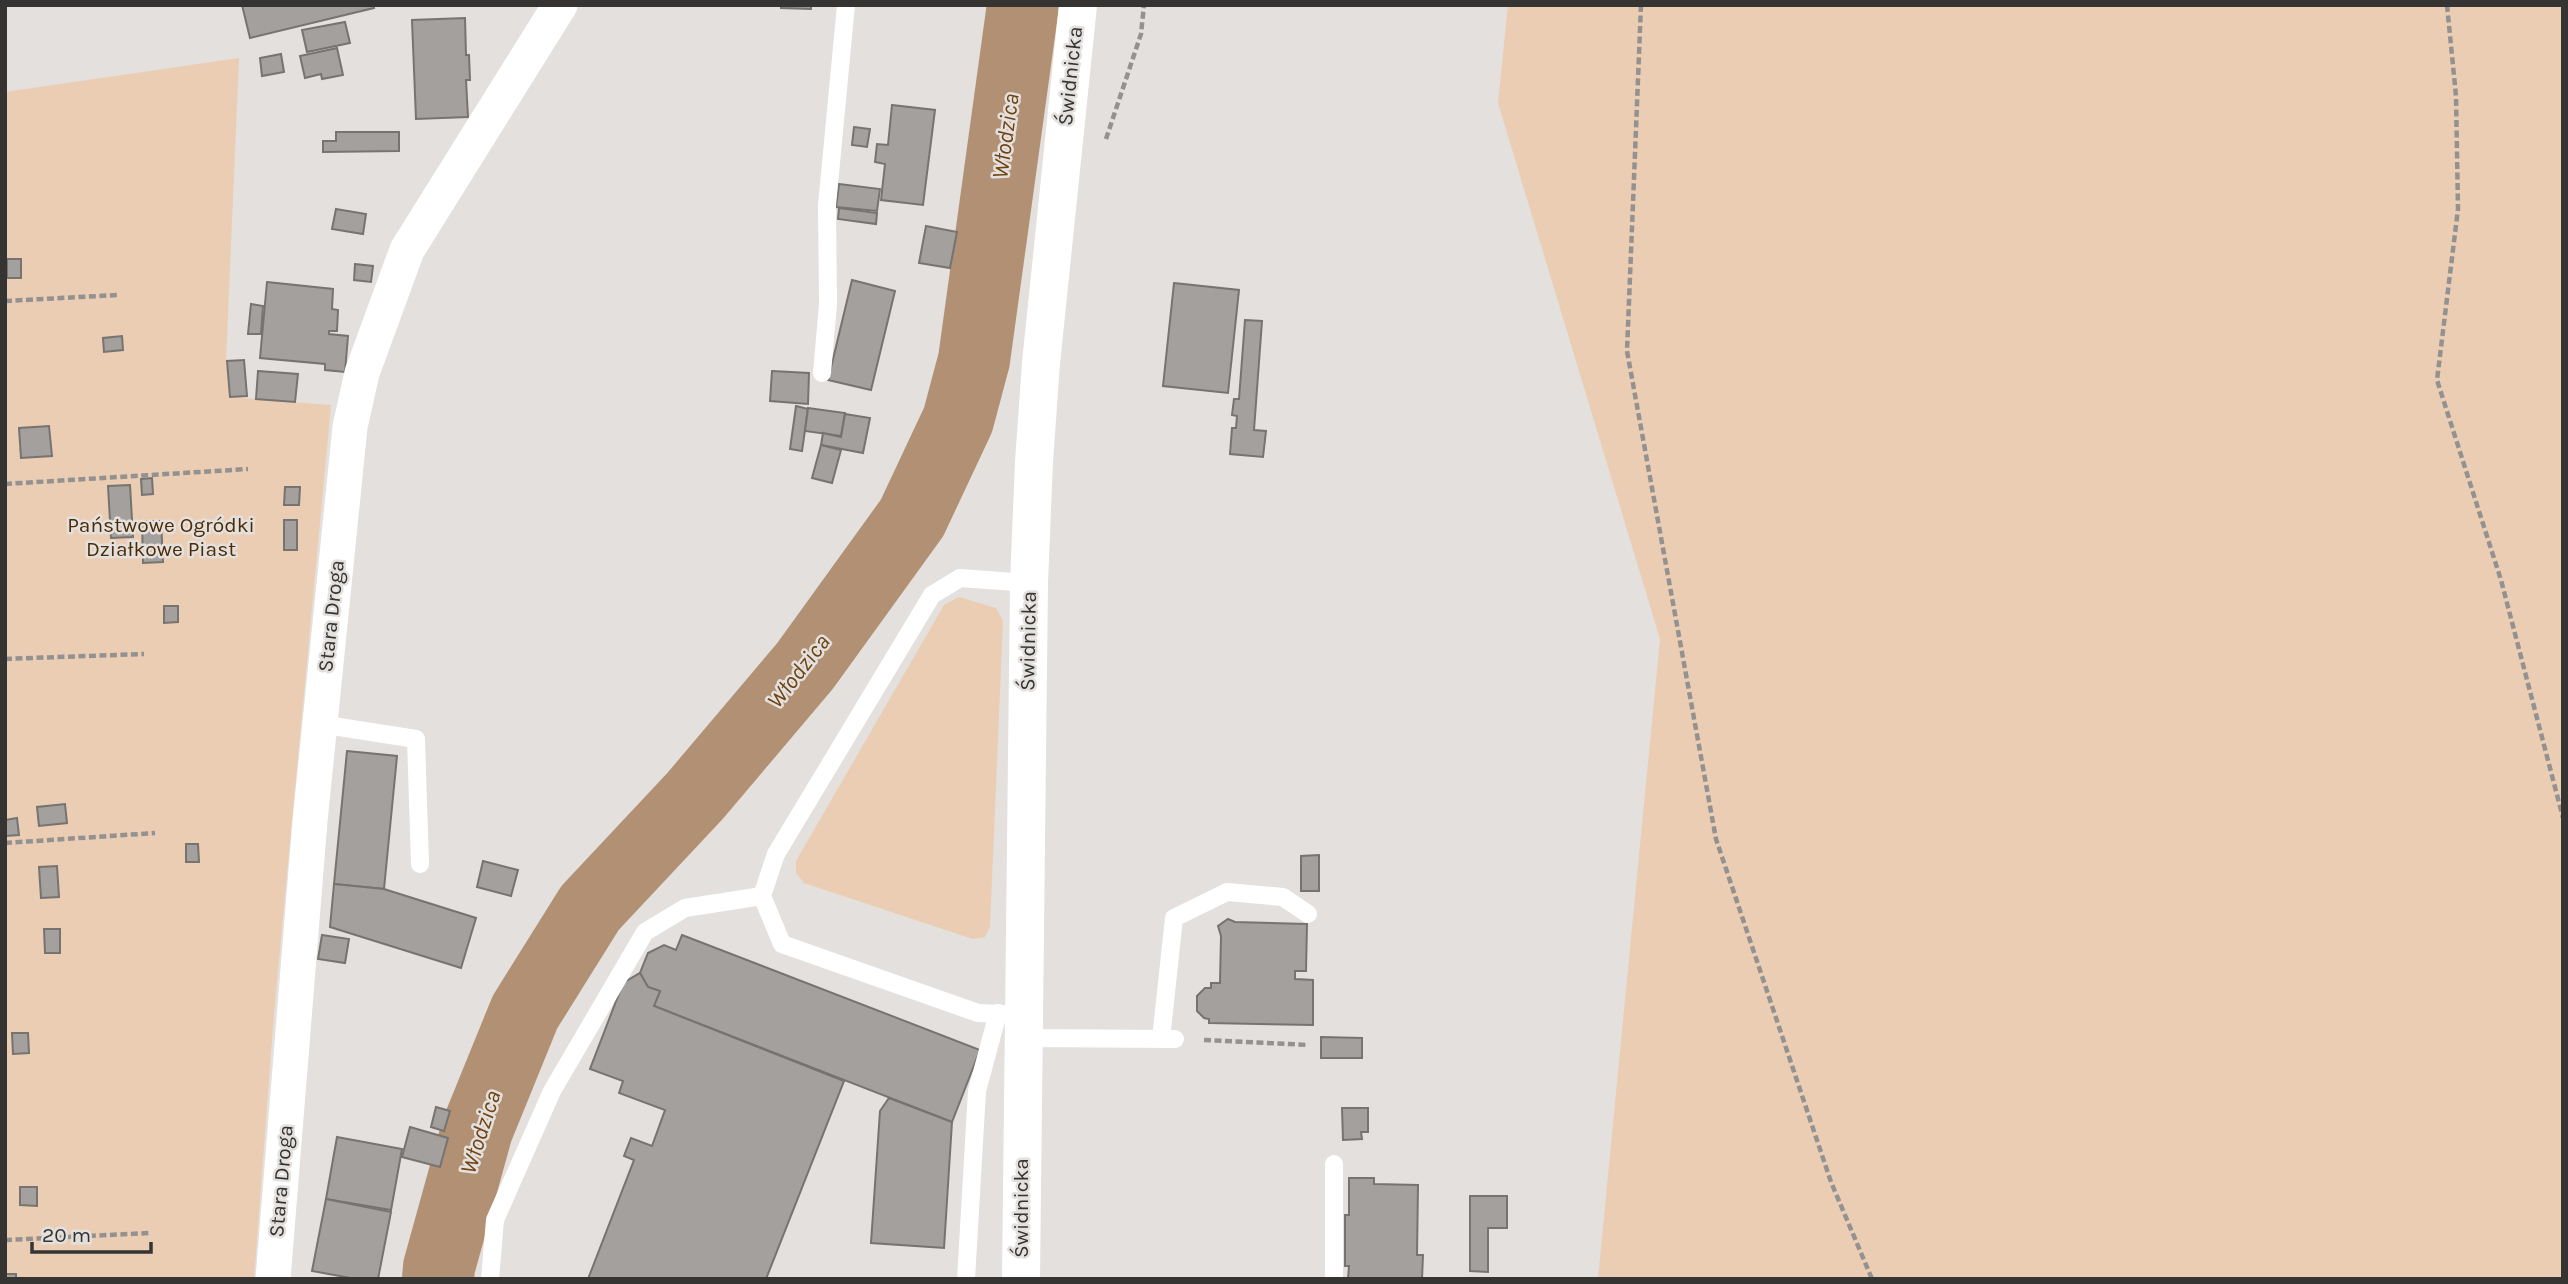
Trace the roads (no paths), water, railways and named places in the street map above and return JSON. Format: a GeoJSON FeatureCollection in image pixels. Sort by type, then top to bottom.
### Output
{"type":"FeatureCollection","features":[{"type":"Feature","properties":{"kind":"street","name":"Stara Droga"},"geometry":{"type":"LineString","coordinates":[[273,1279],[320,724],[350,427],[362,373],[407,250],[560,5]]}},
{"type":"Feature","properties":{"kind":"street","name":"Świdnicka"},"geometry":{"type":"LineString","coordinates":[[1021,1279],[1014,1022],[1029,583],[1041,363],[1078,5]]}},
{"type":"Feature","properties":{"kind":"lane"},"geometry":{"type":"LineString","coordinates":[[822,373],[828,304],[827,205],[846,5]]}},
{"type":"Feature","properties":{"kind":"lane"},"geometry":{"type":"LineString","coordinates":[[1029,583],[960,578],[932,595],[776,854],[762,896],[782,944],[978,1013],[1014,1022],[1168,1039],[1174,918],[1227,892],[1283,897],[1308,914]]}},
{"type":"Feature","properties":{"kind":"lane"},"geometry":{"type":"LineString","coordinates":[[320,724],[416,739],[420,864]]}},
{"type":"Feature","properties":{"kind":"lane"},"geometry":{"type":"LineString","coordinates":[[490,1279],[495,1220],[552,1091],[645,932],[685,908],[762,896]]}},
{"type":"Feature","properties":{"kind":"lane"},"geometry":{"type":"LineString","coordinates":[[966,1279],[977,1091],[1014,1022]]}},
{"type":"Feature","properties":{"kind":"lane"},"geometry":{"type":"LineString","coordinates":[[1334,1164],[1334,1279]]}},
{"type":"Feature","properties":{"kind":"waterway","name":"Włodzica"},"geometry":{"type":"LineString","coordinates":[[438,1279],[477,1130],[525,1012],[590,908],[695,796],[805,666],[912,518],[958,420],[974,360],[1023,5]]}},
{"type":"Feature","properties":{"kind":"park label","name":"Państwowe Ogródki Działkowe Piast"},"geometry":{"type":"Point","coordinates":[161,537]}}]}
